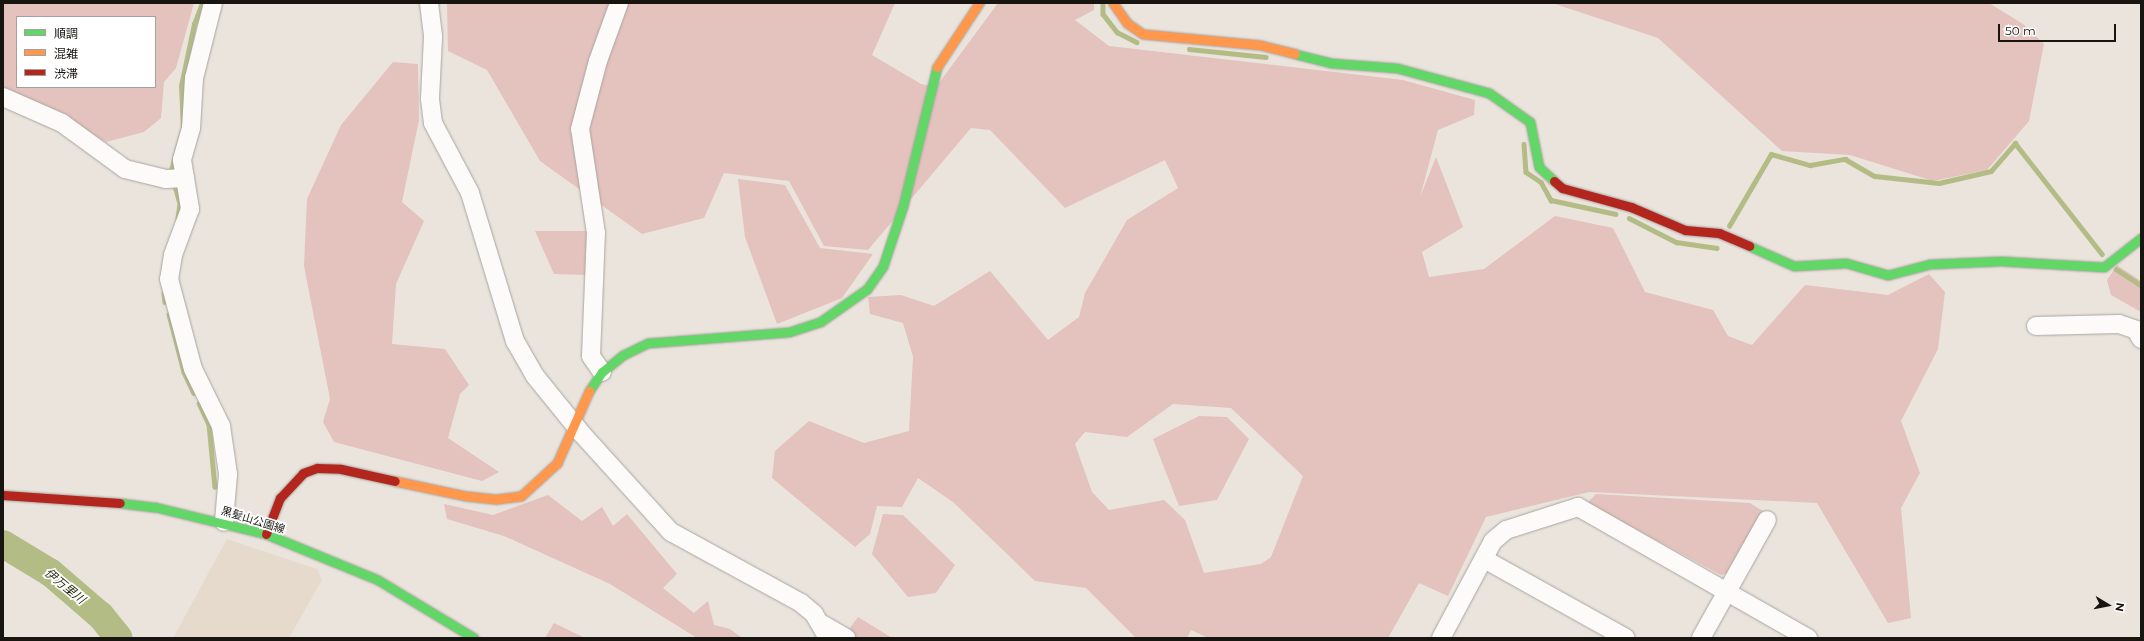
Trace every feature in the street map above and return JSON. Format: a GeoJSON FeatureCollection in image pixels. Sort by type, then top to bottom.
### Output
{"type":"FeatureCollection","features":[{"type":"Feature","properties":{"kind":"street"},"geometry":{"type":"LineString","coordinates":[[213,3],[194,78],[191,128],[182,160],[190,209],[173,255],[169,279],[193,369],[220,426],[228,474],[224,522]]}},
{"type":"Feature","properties":{"kind":"street"},"geometry":{"type":"LineString","coordinates":[[429,3],[433,37],[430,99],[433,123],[470,193],[515,341],[535,376],[574,423],[671,532],[801,603],[825,631],[846,638]]}},
{"type":"Feature","properties":{"kind":"street"},"geometry":{"type":"LineString","coordinates":[[602,372],[591,356],[596,233],[580,129],[598,61],[619,3]]}},
{"type":"Feature","properties":{"kind":"street"},"geometry":{"type":"LineString","coordinates":[[266,534],[280,498],[291,483],[303,473],[317,468],[341,469],[466,496],[497,499],[521,496],[540,482],[557,463],[574,423],[602,372],[623,355],[654,341],[789,332],[820,322],[868,288],[883,266],[903,206],[926,102],[938,64],[979,3]]}},
{"type":"Feature","properties":{"kind":"street"},"geometry":{"type":"LineString","coordinates":[[1113,3],[1127,23],[1143,34],[1260,44],[1331,63],[1398,68],[1489,92],[1530,122],[1539,167],[1562,188],[1631,207],[1685,230],[1719,233],[1794,266],[1846,263],[1888,275],[1930,264],[1993,261],[2104,267],[2141,238]]}},
{"type":"Feature","properties":{"kind":"street"},"geometry":{"type":"LineString","coordinates":[[3,97],[62,123],[125,169],[166,179],[185,178]]}},
{"type":"Feature","properties":{"kind":"street"},"geometry":{"type":"LineString","coordinates":[[2036,326],[2119,324],[2136,330],[2141,339]]}},
{"type":"Feature","properties":{"kind":"street","name":"黒髪山公園線"},"geometry":{"type":"LineString","coordinates":[[3,495],[79,498],[155,507],[224,522],[266,534],[378,580],[474,638]]}},
{"type":"Feature","properties":{"kind":"street"},"geometry":{"type":"LineString","coordinates":[[1444,637],[1492,541],[1506,530],[1578,506],[1808,638]]}},
{"type":"Feature","properties":{"kind":"street"},"geometry":{"type":"LineString","coordinates":[[1701,638],[1768,520]]}},
{"type":"Feature","properties":{"kind":"street"},"geometry":{"type":"LineString","coordinates":[[1484,559],[1626,638]]}},
{"type":"Feature","properties":{"kind":"shaded area"},"geometry":{"type":"Polygon","coordinates":[[[3,3],[194,3],[176,68],[164,82],[161,118],[144,132],[106,142],[44,106],[3,94],[3,3]]]}},
{"type":"Feature","properties":{"kind":"shaded area"},"geometry":{"type":"Polygon","coordinates":[[[447,3],[895,3],[872,55],[921,84],[936,87],[998,3],[1094,3],[1094,10],[1075,20],[1109,46],[1403,80],[1475,100],[1474,115],[1438,130],[1420,197],[1436,157],[1463,227],[1422,252],[1429,277],[1484,269],[1555,216],[1613,228],[1645,292],[1713,310],[1728,336],[1752,345],[1805,285],[1888,295],[1929,274],[1945,292],[1938,349],[1901,421],[1920,473],[1901,508],[1911,618],[1888,623],[1817,503],[1589,492],[1486,517],[1448,596],[1419,583],[1388,638],[1208,638],[1191,630],[1187,638],[1136,638],[1086,588],[1035,581],[953,502],[918,478],[902,507],[877,506],[870,534],[855,547],[772,478],[775,451],[809,421],[864,443],[909,431],[913,357],[903,323],[870,314],[868,297],[901,295],[934,306],[990,271],[1048,340],[1079,317],[1085,293],[1127,220],[1178,188],[1165,160],[1065,208],[990,130],[971,128],[868,250],[824,246],[789,181],[724,173],[704,218],[642,234],[540,161],[487,70],[448,51],[447,3]],[[1173,404],[1127,437],[1085,432],[1075,444],[1092,492],[1109,510],[1164,500],[1185,520],[1204,573],[1261,564],[1271,557],[1303,476],[1231,408],[1173,404]]]}},
{"type":"Feature","properties":{"kind":"shaded area"},"geometry":{"type":"Polygon","coordinates":[[[1552,3],[1989,3],[2023,24],[2044,44],[2029,121],[1987,170],[1933,181],[1850,155],[1782,151],[1658,38],[1552,3]]]}},
{"type":"Feature","properties":{"kind":"shaded area"},"geometry":{"type":"Polygon","coordinates":[[[393,62],[418,64],[419,120],[402,202],[424,221],[396,284],[392,344],[445,349],[469,385],[460,394],[448,438],[499,472],[482,481],[334,442],[323,422],[330,399],[304,266],[307,199],[341,125],[393,62]]]}},
{"type":"Feature","properties":{"kind":"shaded area"},"geometry":{"type":"Polygon","coordinates":[[[738,179],[785,185],[820,248],[873,254],[842,298],[777,324],[745,237],[738,179]]]}},
{"type":"Feature","properties":{"kind":"shaded area"},"geometry":{"type":"Polygon","coordinates":[[[535,231],[587,231],[587,275],[554,274],[535,231]]]}},
{"type":"Feature","properties":{"kind":"shaded area"},"geometry":{"type":"Polygon","coordinates":[[[2117,265],[2141,281],[2141,312],[2111,295],[2107,280],[2117,265]]]}},
{"type":"Feature","properties":{"kind":"shaded area"},"geometry":{"type":"Polygon","coordinates":[[[1199,416],[1227,417],[1249,439],[1217,500],[1179,506],[1153,439],[1199,416]]]}},
{"type":"Feature","properties":{"kind":"shaded area"},"geometry":{"type":"Polygon","coordinates":[[[1596,494],[1750,503],[1764,512],[1729,573],[1721,575],[1587,503],[1596,494]]]}},
{"type":"Feature","properties":{"kind":"shaded area"},"geometry":{"type":"Polygon","coordinates":[[[548,495],[582,521],[602,507],[613,526],[627,514],[677,574],[663,588],[694,613],[708,601],[714,625],[730,629],[742,638],[697,638],[610,584],[504,536],[447,519],[444,504],[493,515],[548,495]]]}},
{"type":"Feature","properties":{"kind":"shaded area"},"geometry":{"type":"Polygon","coordinates":[[[883,514],[903,515],[955,565],[936,593],[908,597],[872,554],[883,514]]]}},
{"type":"Feature","properties":{"kind":"shaded area"},"geometry":{"type":"Polygon","coordinates":[[[227,539],[317,569],[322,580],[289,638],[173,638],[227,539]]]}},
{"type":"Feature","properties":{"kind":"shaded area"},"geometry":{"type":"Polygon","coordinates":[[[858,617],[892,638],[855,638],[847,632],[858,617]]]}},
{"type":"Feature","properties":{"kind":"shaded area"},"geometry":{"type":"Polygon","coordinates":[[[554,623],[583,637],[545,638],[554,623]]]}},
{"type":"Feature","properties":{"kind":"waterway"},"geometry":{"type":"LineString","coordinates":[[171,170],[183,128],[181,86],[194,24],[202,3]]}},
{"type":"Feature","properties":{"kind":"waterway"},"geometry":{"type":"LineString","coordinates":[[1103,3],[1103,14],[1117,32],[1137,42]]}},
{"type":"Feature","properties":{"kind":"waterway"},"geometry":{"type":"LineString","coordinates":[[1189,49],[1266,57]]}},
{"type":"Feature","properties":{"kind":"waterway"},"geometry":{"type":"LineString","coordinates":[[1729,226],[1771,154],[1810,165],[1845,159],[1875,176],[1939,183],[1991,171],[2015,143],[2102,254]]}},
{"type":"Feature","properties":{"kind":"waterway"},"geometry":{"type":"LineString","coordinates":[[1524,144],[1526,172],[1541,182],[1551,200],[1616,214]]}},
{"type":"Feature","properties":{"kind":"waterway"},"geometry":{"type":"LineString","coordinates":[[175,186],[180,204],[178,218]]}},
{"type":"Feature","properties":{"kind":"waterway"},"geometry":{"type":"LineString","coordinates":[[1629,218],[1676,242],[1717,248]]}},
{"type":"Feature","properties":{"kind":"waterway"},"geometry":{"type":"LineString","coordinates":[[2116,269],[2141,285]]}},
{"type":"Feature","properties":{"kind":"waterway"},"geometry":{"type":"LineString","coordinates":[[164,293],[165,302]]}},
{"type":"Feature","properties":{"kind":"waterway"},"geometry":{"type":"LineString","coordinates":[[169,314],[184,372],[194,393]]}},
{"type":"Feature","properties":{"kind":"waterway"},"geometry":{"type":"LineString","coordinates":[[199,403],[209,424],[215,487]]}},
{"type":"Feature","properties":{"kind":"waterway","name":"伊万里川"},"geometry":{"type":"LineString","coordinates":[[3,544],[51,573],[101,616],[119,638]]}},
{"type":"Feature","properties":{"kind":"traffic: fast"},"geometry":{"type":"LineString","coordinates":[[1295,54],[1331,63],[1397,68],[1489,93],[1530,122],[1539,167],[1554,181]]}},
{"type":"Feature","properties":{"kind":"traffic: fast"},"geometry":{"type":"LineString","coordinates":[[589,391],[602,372],[623,355],[648,343],[789,332],[820,322],[867,289],[883,266],[903,206],[937,67]]}},
{"type":"Feature","properties":{"kind":"traffic: fast"},"geometry":{"type":"LineString","coordinates":[[1749,246],[1794,266],[1846,263],[1888,275],[1930,264],[2001,261],[2104,267],[2141,238]]}},
{"type":"Feature","properties":{"kind":"traffic: fast"},"geometry":{"type":"LineString","coordinates":[[120,503],[155,507],[266,534],[378,580],[474,638]]}},
{"type":"Feature","properties":{"kind":"traffic: slow"},"geometry":{"type":"LineString","coordinates":[[937,67],[979,3]]}},
{"type":"Feature","properties":{"kind":"traffic: slow"},"geometry":{"type":"LineString","coordinates":[[1113,3],[1127,23],[1143,34],[1260,45],[1295,54]]}},
{"type":"Feature","properties":{"kind":"traffic: slow"},"geometry":{"type":"LineString","coordinates":[[395,481],[466,496],[497,499],[521,496],[557,463],[589,391]]}},
{"type":"Feature","properties":{"kind":"traffic: jam"},"geometry":{"type":"LineString","coordinates":[[1554,181],[1562,188],[1631,207],[1685,230],[1719,233],[1749,246]]}},
{"type":"Feature","properties":{"kind":"traffic: jam"},"geometry":{"type":"LineString","coordinates":[[266,534],[280,498],[303,473],[317,468],[341,469],[395,481]]}},
{"type":"Feature","properties":{"kind":"traffic: jam"},"geometry":{"type":"LineString","coordinates":[[3,495],[120,503]]}}]}
